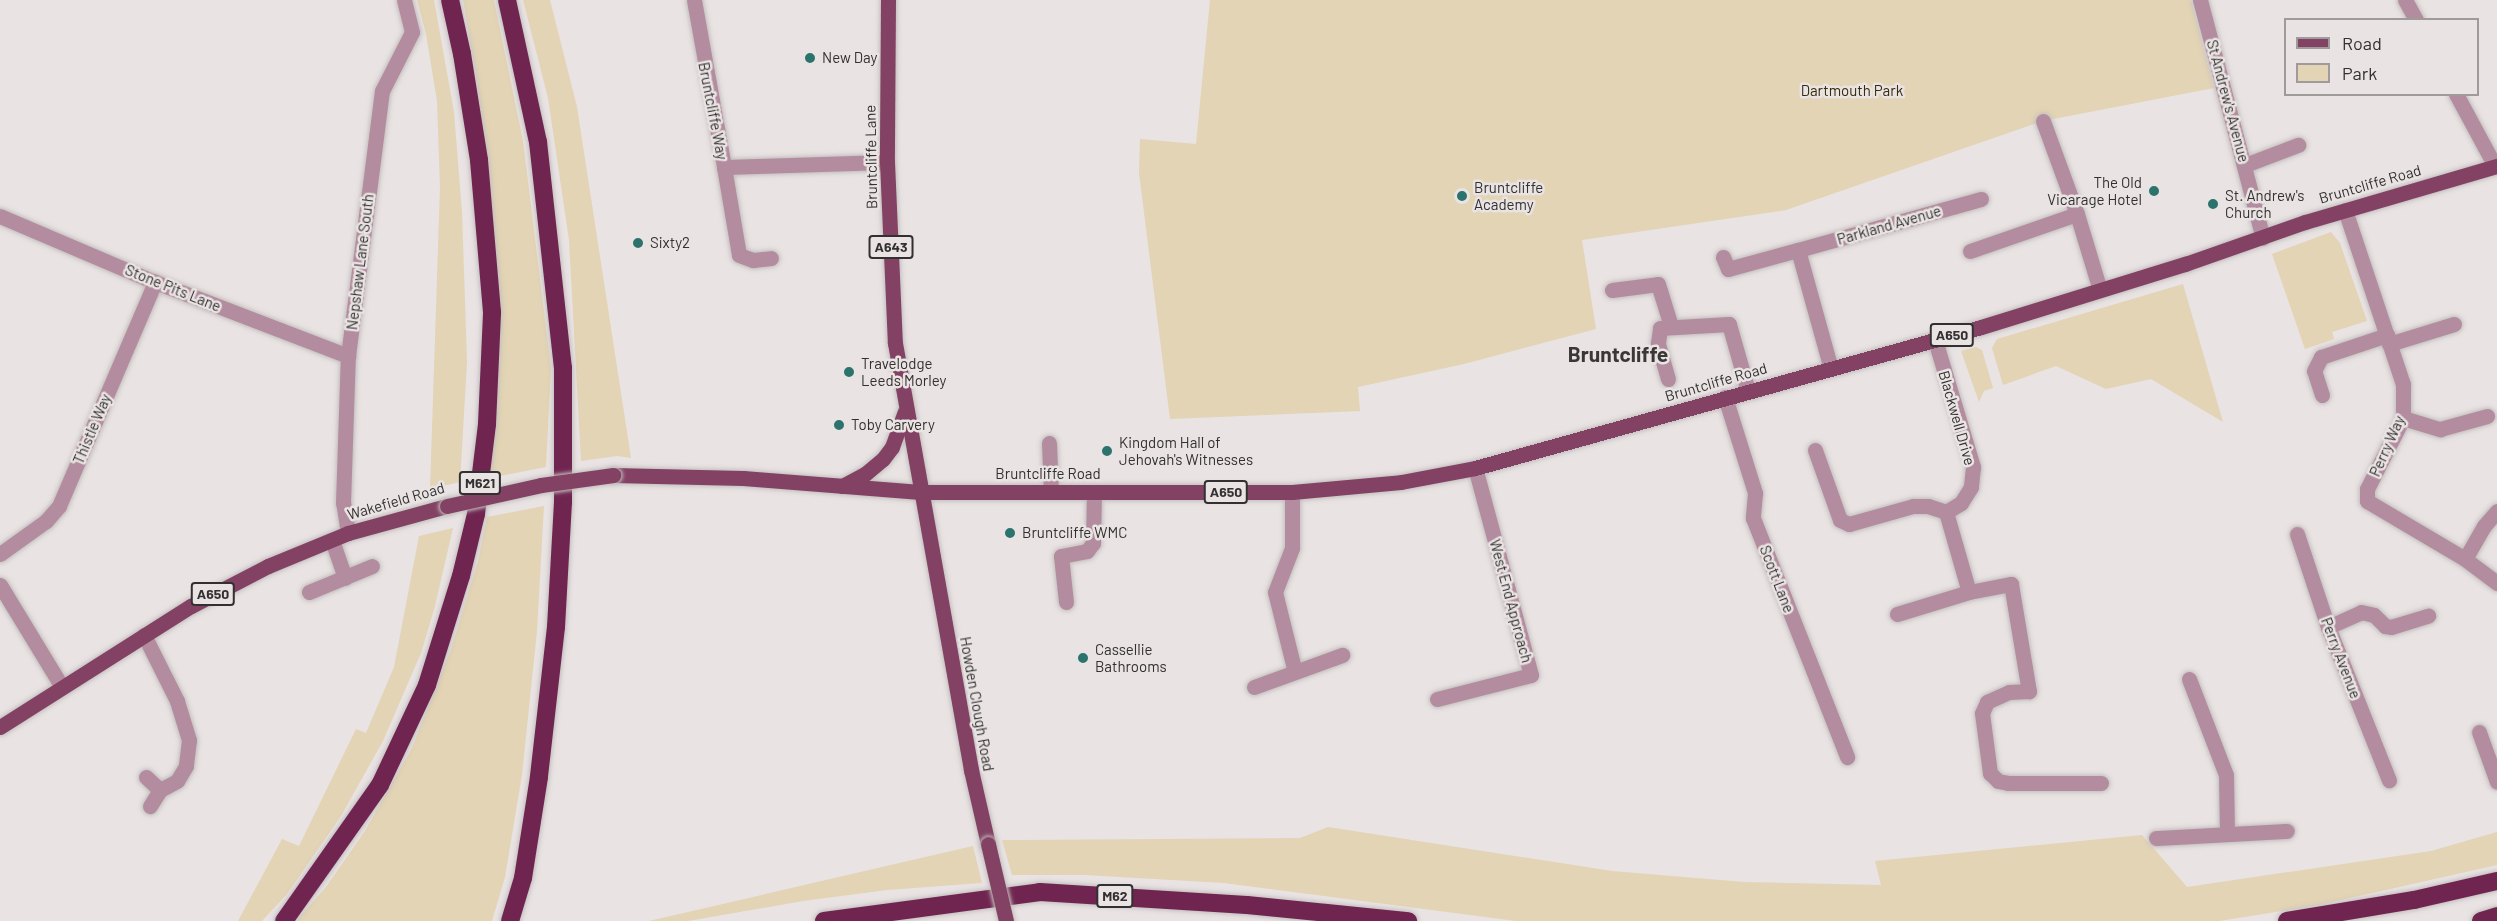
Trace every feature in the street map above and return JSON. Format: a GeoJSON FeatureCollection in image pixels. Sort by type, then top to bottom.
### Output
{"type":"FeatureCollection","features":[{"type":"Feature","properties":{"kind":"highway","name":"M621"},"geometry":{"type":"LineString","coordinates":[[284,921],[380,785],[418,705],[427,684],[461,576],[476,514],[487,424],[492,312],[479,160],[462,54],[450,0]]}},
{"type":"Feature","properties":{"kind":"highway"},"geometry":{"type":"LineString","coordinates":[[507,0],[538,142],[563,368],[563,479],[556,627],[539,777],[523,878],[510,921]]}},
{"type":"Feature","properties":{"kind":"highway"},"geometry":{"type":"LineString","coordinates":[[2287,921],[2414,900],[2497,881]]}},
{"type":"Feature","properties":{"kind":"highway","name":"M62"},"geometry":{"type":"LineString","coordinates":[[824,921],[1040,892],[1247,905],[1408,921]]}},
{"type":"Feature","properties":{"kind":"highway"},"geometry":{"type":"LineString","coordinates":[[2481,921],[2497,916]]}},
{"type":"Feature","properties":{"kind":"main road","name":"Bruntcliffe Lane"},"geometry":{"type":"LineString","coordinates":[[888,0],[887,162],[895,343],[920,492]]}},
{"type":"Feature","properties":{"kind":"main road","name":"Bruntcliffe Road"},"geometry":{"type":"LineString","coordinates":[[920,492],[1292,492],[1401,482],[1475,468],[1935,340],[2100,290],[2345,210],[2496,166]]}},
{"type":"Feature","properties":{"kind":"main road"},"geometry":{"type":"LineString","coordinates":[[842,486],[865,474],[883,459],[900,429],[906,407]]}},
{"type":"Feature","properties":{"kind":"main road","name":"Wakefield Road"},"geometry":{"type":"LineString","coordinates":[[0,727],[190,606],[268,567],[348,533],[447,506],[497,494],[613,475],[743,478],[920,492]]}},
{"type":"Feature","properties":{"kind":"main road","name":"Howden Clough Road"},"geometry":{"type":"LineString","coordinates":[[920,492],[971,770],[1006,921]]}},
{"type":"Feature","properties":{"kind":"street","name":"Nepshaw Lane South"},"geometry":{"type":"LineString","coordinates":[[348,533],[343,503],[348,356],[382,91],[412,32],[404,0]]}},
{"type":"Feature","properties":{"kind":"street","name":"Bruntcliffe Way"},"geometry":{"type":"LineString","coordinates":[[694,0],[724,167],[887,162]]}},
{"type":"Feature","properties":{"kind":"street","name":"St Andrew's Avenue"},"geometry":{"type":"LineString","coordinates":[[2200,0],[2263,238]]}},
{"type":"Feature","properties":{"kind":"street"},"geometry":{"type":"LineString","coordinates":[[2405,0],[2415,18]]}},
{"type":"Feature","properties":{"kind":"street"},"geometry":{"type":"LineString","coordinates":[[2457,96],[2496,166]]}},
{"type":"Feature","properties":{"kind":"street"},"geometry":{"type":"LineString","coordinates":[[2043,121],[2077,214],[2100,290]]}},
{"type":"Feature","properties":{"kind":"street"},"geometry":{"type":"LineString","coordinates":[[2245,165],[2298,145]]}},
{"type":"Feature","properties":{"kind":"street"},"geometry":{"type":"LineString","coordinates":[[724,167],[739,255],[753,260],[771,258]]}},
{"type":"Feature","properties":{"kind":"street","name":"Parkland Avenue"},"geometry":{"type":"LineString","coordinates":[[1727,269],[1981,199]]}},
{"type":"Feature","properties":{"kind":"street","name":"Perry Way"},"geometry":{"type":"LineString","coordinates":[[2345,210],[2403,384],[2403,418],[2367,489],[2367,501],[2465,559],[2497,583]]}},
{"type":"Feature","properties":{"kind":"street"},"geometry":{"type":"LineString","coordinates":[[1970,251],[2077,214]]}},
{"type":"Feature","properties":{"kind":"street","name":"Stone Pits Lane"},"geometry":{"type":"LineString","coordinates":[[0,216],[155,282],[348,356]]}},
{"type":"Feature","properties":{"kind":"street"},"geometry":{"type":"LineString","coordinates":[[1798,250],[1831,369]]}},
{"type":"Feature","properties":{"kind":"street","name":"Thistle Way"},"geometry":{"type":"LineString","coordinates":[[0,554],[46,522],[59,506],[155,282]]}},
{"type":"Feature","properties":{"kind":"street"},"geometry":{"type":"LineString","coordinates":[[1612,290],[1658,284],[1671,326]]}},
{"type":"Feature","properties":{"kind":"street"},"geometry":{"type":"LineString","coordinates":[[1668,379],[1658,343],[1660,328],[1729,324],[1748,391]]}},
{"type":"Feature","properties":{"kind":"street"},"geometry":{"type":"LineString","coordinates":[[2322,395],[2314,371],[2320,357],[2454,324]]}},
{"type":"Feature","properties":{"kind":"street","name":"Blackwell Drive"},"geometry":{"type":"LineString","coordinates":[[1935,340],[1973,467],[1971,488],[1961,503],[1946,512]]}},
{"type":"Feature","properties":{"kind":"street","name":"Scott Lane"},"geometry":{"type":"LineString","coordinates":[[1725,397],[1755,492],[1753,518],[1847,757]]}},
{"type":"Feature","properties":{"kind":"street"},"geometry":{"type":"LineString","coordinates":[[2403,418],[2440,429],[2487,416]]}},
{"type":"Feature","properties":{"kind":"street"},"geometry":{"type":"LineString","coordinates":[[1050,443],[1051,492]]}},
{"type":"Feature","properties":{"kind":"street"},"geometry":{"type":"LineString","coordinates":[[1815,450],[1840,520],[1849,524],[1913,506],[1928,506],[1946,512],[1969,592]]}},
{"type":"Feature","properties":{"kind":"street","name":"West End Approach"},"geometry":{"type":"LineString","coordinates":[[1437,699],[1531,675],[1475,468]]}},
{"type":"Feature","properties":{"kind":"street"},"geometry":{"type":"LineString","coordinates":[[1066,602],[1062,556],[1088,551],[1094,543],[1094,492]]}},
{"type":"Feature","properties":{"kind":"street"},"geometry":{"type":"LineString","coordinates":[[1292,492],[1292,548],[1275,592],[1295,672]]}},
{"type":"Feature","properties":{"kind":"street"},"geometry":{"type":"LineString","coordinates":[[2465,559],[2484,526],[2497,511]]}},
{"type":"Feature","properties":{"kind":"street","name":"Perry Avenue"},"geometry":{"type":"LineString","coordinates":[[2297,534],[2328,627],[2389,780]]}},
{"type":"Feature","properties":{"kind":"street"},"geometry":{"type":"LineString","coordinates":[[332,540],[345,578]]}},
{"type":"Feature","properties":{"kind":"street"},"geometry":{"type":"LineString","coordinates":[[309,592],[372,567]]}},
{"type":"Feature","properties":{"kind":"street"},"geometry":{"type":"LineString","coordinates":[[1897,614],[1969,592],[2011,584],[2029,691],[2009,692],[1987,702],[1982,713],[1990,772],[1998,781],[2008,783],[2101,783]]}},
{"type":"Feature","properties":{"kind":"street"},"geometry":{"type":"LineString","coordinates":[[0,585],[62,687]]}},
{"type":"Feature","properties":{"kind":"street"},"geometry":{"type":"LineString","coordinates":[[2328,627],[2361,612],[2374,615],[2385,626],[2391,627],[2428,616]]}},
{"type":"Feature","properties":{"kind":"street"},"geometry":{"type":"LineString","coordinates":[[144,635],[177,702],[189,740],[186,766],[177,781],[160,790],[150,806]]}},
{"type":"Feature","properties":{"kind":"street"},"geometry":{"type":"LineString","coordinates":[[1254,687],[1342,655]]}},
{"type":"Feature","properties":{"kind":"street"},"geometry":{"type":"LineString","coordinates":[[2189,679],[2226,775],[2227,833]]}},
{"type":"Feature","properties":{"kind":"street"},"geometry":{"type":"LineString","coordinates":[[2479,732],[2497,782]]}},
{"type":"Feature","properties":{"kind":"street"},"geometry":{"type":"LineString","coordinates":[[146,777],[160,790]]}},
{"type":"Feature","properties":{"kind":"street"},"geometry":{"type":"LineString","coordinates":[[2156,838],[2288,831]]}},
{"type":"Feature","properties":{"kind":"green space"},"geometry":{"type":"Polygon","coordinates":[[[417,0],[434,0],[454,112],[462,212],[467,362],[460,482],[430,489],[440,187],[437,101],[426,34],[417,0]]]}},
{"type":"Feature","properties":{"kind":"green space"},"geometry":{"type":"Polygon","coordinates":[[[463,0],[494,0],[523,141],[551,368],[546,467],[490,478],[496,381],[491,215],[477,81],[463,0]]]}},
{"type":"Feature","properties":{"kind":"green space"},"geometry":{"type":"Polygon","coordinates":[[[523,0],[550,0],[577,107],[631,458],[617,456],[581,461],[569,240],[548,98],[523,0]]]}},
{"type":"Feature","properties":{"kind":"green space","name":"Bruntcliffe Academy"},"geometry":{"type":"Polygon","coordinates":[[[1210,0],[2191,0],[2214,88],[2043,121],[1786,210],[1582,240],[1596,329],[1464,364],[1358,387],[1360,411],[1170,419],[1139,173],[1140,139],[1196,144],[1210,0]]]}},
{"type":"Feature","properties":{"kind":"green space"},"geometry":{"type":"Polygon","coordinates":[[[2331,232],[2340,243],[2367,321],[2332,332],[2334,339],[2305,349],[2272,254],[2331,232]]]}},
{"type":"Feature","properties":{"kind":"green space"},"geometry":{"type":"Polygon","coordinates":[[[2183,284],[2223,422],[2151,379],[2106,389],[2056,366],[2003,385],[1992,348],[1997,339],[2183,284]]]}},
{"type":"Feature","properties":{"kind":"green space"},"geometry":{"type":"Polygon","coordinates":[[[1976,347],[1982,350],[1993,388],[1984,391],[1979,402],[1961,351],[1976,347]]]}},
{"type":"Feature","properties":{"kind":"green space"},"geometry":{"type":"Polygon","coordinates":[[[544,506],[537,631],[522,775],[505,877],[492,921],[296,921],[326,887],[365,831],[412,748],[451,649],[478,561],[487,517],[544,506]]]}},
{"type":"Feature","properties":{"kind":"green space"},"geometry":{"type":"Polygon","coordinates":[[[453,528],[435,606],[421,653],[383,741],[341,816],[287,894],[262,921],[238,921],[282,839],[299,846],[356,729],[366,733],[394,667],[419,536],[453,528]]]}},
{"type":"Feature","properties":{"kind":"green space"},"geometry":{"type":"Polygon","coordinates":[[[1328,827],[1612,871],[1744,882],[1881,885],[1875,861],[2142,835],[2187,887],[2431,851],[2497,832],[2497,865],[2319,905],[2219,921],[1516,921],[1224,883],[1085,875],[1012,875],[1002,840],[1300,838],[1328,827]]]}},
{"type":"Feature","properties":{"kind":"green space"},"geometry":{"type":"Polygon","coordinates":[[[973,846],[982,883],[887,890],[803,901],[688,921],[649,921],[973,846]]]}},
{"type":"Feature","properties":{"kind":"place","name":"New Day"},"geometry":{"type":"Point","coordinates":[810,58]}},
{"type":"Feature","properties":{"kind":"place","name":"The Old Vicarage Hotel"},"geometry":{"type":"Point","coordinates":[2154,191]}},
{"type":"Feature","properties":{"kind":"place","name":"Bruntcliffe Academy"},"geometry":{"type":"Point","coordinates":[1462,196]}},
{"type":"Feature","properties":{"kind":"place","name":"St. Andrew's Church"},"geometry":{"type":"Point","coordinates":[2213,204]}},
{"type":"Feature","properties":{"kind":"place","name":"Sixty2"},"geometry":{"type":"Point","coordinates":[638,243]}},
{"type":"Feature","properties":{"kind":"place","name":"Travelodge Leeds Morley"},"geometry":{"type":"Point","coordinates":[849,372]}},
{"type":"Feature","properties":{"kind":"place","name":"Toby Carvery"},"geometry":{"type":"Point","coordinates":[839,425]}},
{"type":"Feature","properties":{"kind":"place","name":"Kingdom Hall of Jehovah's Witnesses"},"geometry":{"type":"Point","coordinates":[1107,451]}},
{"type":"Feature","properties":{"kind":"place","name":"Bruntcliffe WMC"},"geometry":{"type":"Point","coordinates":[1010,533]}},
{"type":"Feature","properties":{"kind":"place","name":"Cassellie Bathrooms"},"geometry":{"type":"Point","coordinates":[1083,658]}},
{"type":"Feature","properties":{"kind":"district","name":"Bruntcliffe"},"geometry":{"type":"Point","coordinates":[1618,354]}},
{"type":"Feature","properties":{"kind":"park label","name":"Dartmouth Park"},"geometry":{"type":"Point","coordinates":[1852,91]}}]}
